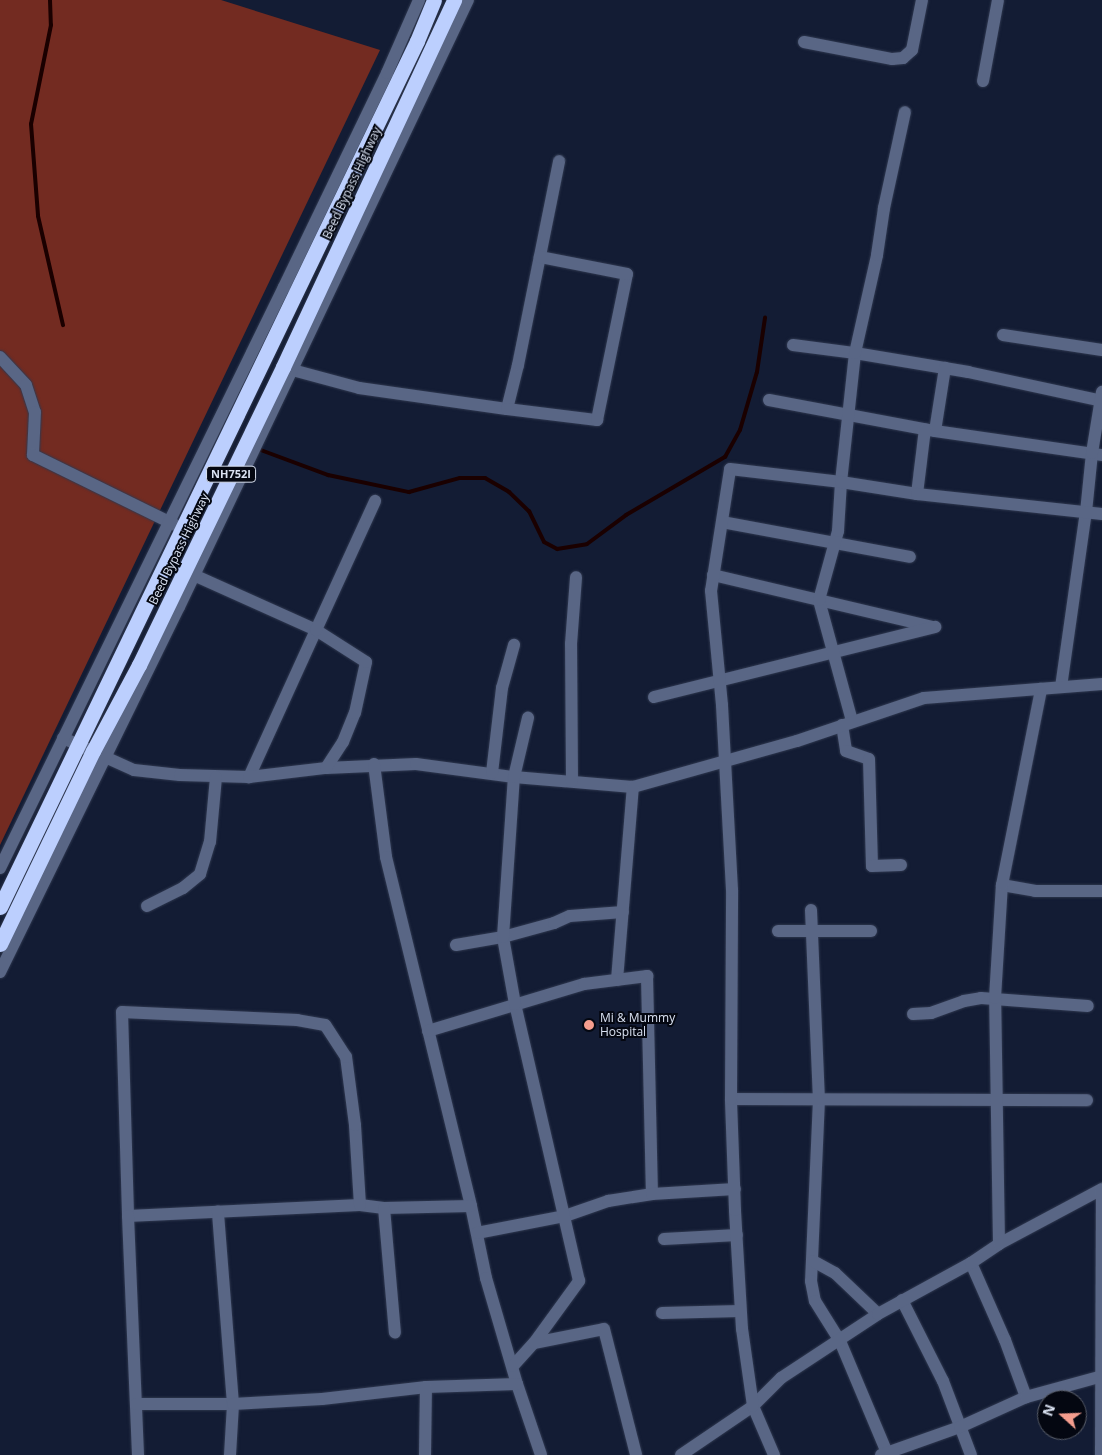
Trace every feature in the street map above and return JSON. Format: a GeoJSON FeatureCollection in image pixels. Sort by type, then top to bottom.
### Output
{"type":"FeatureCollection","features":[{"type":"Feature","properties":{"kind":"highway","name":"Beed Bypass Highway"},"geometry":{"type":"LineString","coordinates":[[0,907],[78,744],[204,465],[323,220],[417,41],[434,0]]}},
{"type":"Feature","properties":{"kind":"highway","name":"Beed Bypass Highway"},"geometry":{"type":"LineString","coordinates":[[0,944],[99,754],[139,665],[189,573],[352,231],[454,0]]}},
{"type":"Feature","properties":{"kind":"street"},"geometry":{"type":"LineString","coordinates":[[323,220],[419,0]]}},
{"type":"Feature","properties":{"kind":"street"},"geometry":{"type":"LineString","coordinates":[[352,231],[468,0]]}},
{"type":"Feature","properties":{"kind":"street"},"geometry":{"type":"LineString","coordinates":[[804,42],[892,60],[903,58],[912,50],[922,0]]}},
{"type":"Feature","properties":{"kind":"street"},"geometry":{"type":"LineString","coordinates":[[983,81],[998,0]]}},
{"type":"Feature","properties":{"kind":"street"},"geometry":{"type":"LineString","coordinates":[[901,865],[872,866],[869,759],[846,751],[847,723],[834,651],[819,600],[838,531],[841,482],[855,353],[878,255],[884,208],[905,112]]}},
{"type":"Feature","properties":{"kind":"street"},"geometry":{"type":"LineString","coordinates":[[507,409],[559,161]]}},
{"type":"Feature","properties":{"kind":"street"},"geometry":{"type":"LineString","coordinates":[[287,368],[359,388],[597,420],[627,274],[540,257]]}},
{"type":"Feature","properties":{"kind":"street"},"geometry":{"type":"LineString","coordinates":[[1003,335],[1102,350]]}},
{"type":"Feature","properties":{"kind":"street"},"geometry":{"type":"LineString","coordinates":[[793,345],[945,368],[1101,398],[1097,454],[1086,512],[1061,687]]}},
{"type":"Feature","properties":{"kind":"street"},"geometry":{"type":"LineString","coordinates":[[0,357],[26,385],[35,412],[33,455],[176,525],[64,738],[0,868]]}},
{"type":"Feature","properties":{"kind":"street"},"geometry":{"type":"LineString","coordinates":[[917,494],[945,368]]}},
{"type":"Feature","properties":{"kind":"street"},"geometry":{"type":"LineString","coordinates":[[769,400],[930,430],[1097,454]]}},
{"type":"Feature","properties":{"kind":"street"},"geometry":{"type":"LineString","coordinates":[[774,1455],[753,1406],[740,1310],[736,1235],[736,1189],[731,1099],[732,890],[726,762],[710,591],[730,469],[841,482],[917,494],[1102,514]]}},
{"type":"Feature","properties":{"kind":"street"},"geometry":{"type":"LineString","coordinates":[[249,776],[375,501]]}},
{"type":"Feature","properties":{"kind":"street"},"geometry":{"type":"LineString","coordinates":[[722,522],[910,557]]}},
{"type":"Feature","properties":{"kind":"street"},"geometry":{"type":"LineString","coordinates":[[189,573],[316,630],[366,662],[355,713],[343,742],[326,768]]}},
{"type":"Feature","properties":{"kind":"street"},"geometry":{"type":"LineString","coordinates":[[654,697],[834,651],[935,628],[713,575]]}},
{"type":"Feature","properties":{"kind":"street"},"geometry":{"type":"LineString","coordinates":[[572,781],[571,644],[576,577]]}},
{"type":"Feature","properties":{"kind":"street"},"geometry":{"type":"LineString","coordinates":[[492,773],[502,688],[514,645]]}},
{"type":"Feature","properties":{"kind":"street"},"geometry":{"type":"LineString","coordinates":[[64,738],[134,770],[216,777],[249,776],[374,764],[416,764],[514,777],[633,786],[797,741],[924,698],[1102,684]]}},
{"type":"Feature","properties":{"kind":"street"},"geometry":{"type":"LineString","coordinates":[[999,1244],[999,1166],[995,1099],[995,998],[1002,885],[1041,689]]}},
{"type":"Feature","properties":{"kind":"street"},"geometry":{"type":"LineString","coordinates":[[513,1366],[534,1344],[579,1281],[515,1004],[504,937],[514,777],[528,718]]}},
{"type":"Feature","properties":{"kind":"street"},"geometry":{"type":"LineString","coordinates":[[0,972],[99,754]]}},
{"type":"Feature","properties":{"kind":"street"},"geometry":{"type":"LineString","coordinates":[[374,764],[386,857],[472,1206],[486,1278],[540,1455]]}},
{"type":"Feature","properties":{"kind":"street"},"geometry":{"type":"LineString","coordinates":[[147,906],[183,888],[200,874],[210,842],[216,777]]}},
{"type":"Feature","properties":{"kind":"street"},"geometry":{"type":"LineString","coordinates":[[618,980],[633,786]]}},
{"type":"Feature","properties":{"kind":"street"},"geometry":{"type":"LineString","coordinates":[[1002,885],[1035,891],[1102,891]]}},
{"type":"Feature","properties":{"kind":"street"},"geometry":{"type":"LineString","coordinates":[[812,910],[818,1098],[811,1281],[816,1302],[840,1341],[884,1454],[960,1427],[1026,1397],[1102,1376]]}},
{"type":"Feature","properties":{"kind":"street"},"geometry":{"type":"LineString","coordinates":[[456,945],[504,937],[554,923],[570,916],[623,912]]}},
{"type":"Feature","properties":{"kind":"street"},"geometry":{"type":"LineString","coordinates":[[778,931],[871,931]]}},
{"type":"Feature","properties":{"kind":"street"},"geometry":{"type":"LineString","coordinates":[[428,1031],[584,984],[647,976],[652,1194]]}},
{"type":"Feature","properties":{"kind":"street"},"geometry":{"type":"LineString","coordinates":[[912,1014],[931,1013],[964,1001],[995,998],[1088,1006]]}},
{"type":"Feature","properties":{"kind":"street"},"geometry":{"type":"LineString","coordinates":[[138,1455],[122,1012],[297,1020],[325,1025],[346,1057],[355,1125],[360,1206]]}},
{"type":"Feature","properties":{"kind":"street"},"geometry":{"type":"LineString","coordinates":[[731,1099],[1087,1100]]}},
{"type":"Feature","properties":{"kind":"street"},"geometry":{"type":"LineString","coordinates":[[477,1233],[565,1216],[608,1201],[652,1194],[736,1189]]}},
{"type":"Feature","properties":{"kind":"street"},"geometry":{"type":"LineString","coordinates":[[681,1455],[702,1450],[753,1406],[781,1378],[840,1341],[878,1314],[971,1263],[999,1244],[1102,1190],[1101,1455]]}},
{"type":"Feature","properties":{"kind":"street"},"geometry":{"type":"LineString","coordinates":[[128,1216],[360,1206],[384,1208],[472,1206]]}},
{"type":"Feature","properties":{"kind":"street"},"geometry":{"type":"LineString","coordinates":[[384,1208],[395,1333]]}},
{"type":"Feature","properties":{"kind":"street"},"geometry":{"type":"LineString","coordinates":[[218,1212],[233,1404],[230,1455]]}},
{"type":"Feature","properties":{"kind":"street"},"geometry":{"type":"LineString","coordinates":[[664,1239],[736,1235]]}},
{"type":"Feature","properties":{"kind":"street"},"geometry":{"type":"LineString","coordinates":[[813,1261],[835,1273],[878,1314]]}},
{"type":"Feature","properties":{"kind":"street"},"geometry":{"type":"LineString","coordinates":[[971,1263],[1005,1340],[1026,1397]]}},
{"type":"Feature","properties":{"kind":"street"},"geometry":{"type":"LineString","coordinates":[[902,1300],[943,1381],[971,1455]]}},
{"type":"Feature","properties":{"kind":"street"},"geometry":{"type":"LineString","coordinates":[[662,1313],[740,1310]]}},
{"type":"Feature","properties":{"kind":"street"},"geometry":{"type":"LineString","coordinates":[[534,1344],[604,1329],[636,1455]]}},
{"type":"Feature","properties":{"kind":"street"},"geometry":{"type":"LineString","coordinates":[[136,1404],[233,1404],[322,1399],[426,1387],[517,1384]]}},
{"type":"Feature","properties":{"kind":"street"},"geometry":{"type":"LineString","coordinates":[[425,1455],[426,1387]]}},
{"type":"Feature","properties":{"kind":"shaded area"},"geometry":{"type":"Polygon","coordinates":[[[0,0],[221,0],[380,50],[0,845],[0,0]]]}},
{"type":"Feature","properties":{"kind":"waterway"},"geometry":{"type":"LineString","coordinates":[[50,0],[51,25],[31,124],[38,216],[63,325]]}},
{"type":"Feature","properties":{"kind":"waterway"},"geometry":{"type":"LineString","coordinates":[[258,449],[328,475],[409,492],[460,478],[485,478],[509,492],[529,511],[544,542],[557,549],[587,544],[626,515],[725,457],[740,430],[757,372],[765,318]]}},
{"type":"Feature","properties":{"kind":"place","name":"Mi & Mummy Hospital"},"geometry":{"type":"Point","coordinates":[589,1025]}}]}
